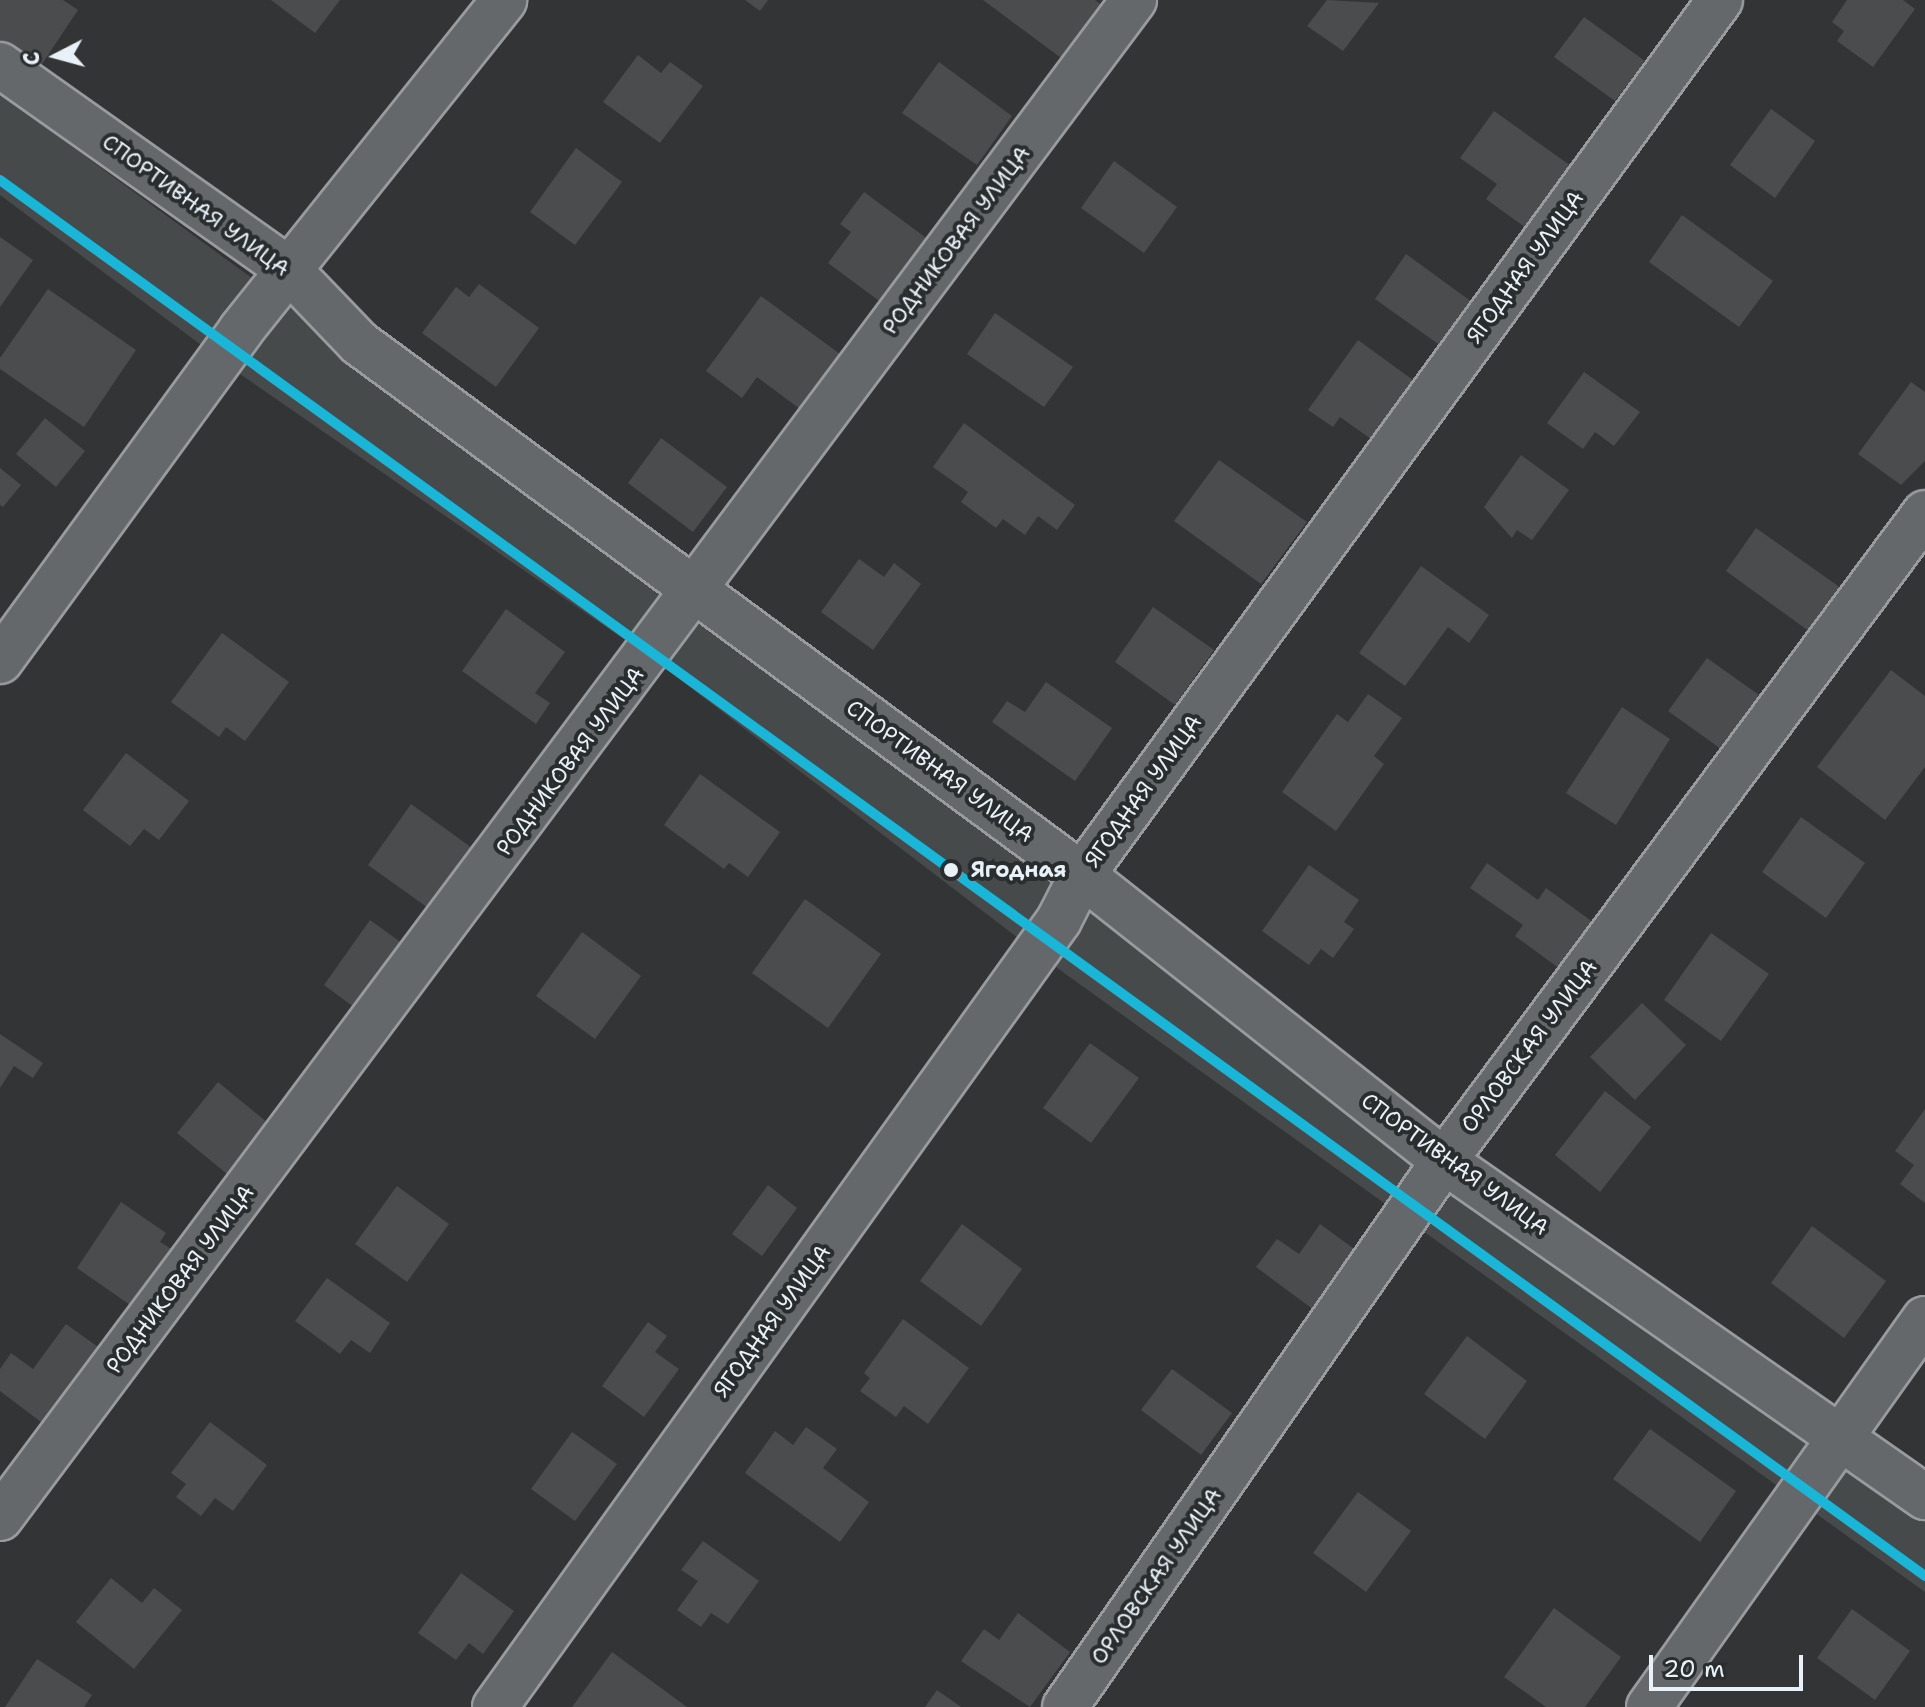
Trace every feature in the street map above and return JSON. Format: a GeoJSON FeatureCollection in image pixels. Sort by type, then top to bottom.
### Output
{"type":"FeatureCollection","features":[{"type":"Feature","properties":{"kind":"street"},"geometry":{"type":"LineString","coordinates":[[0,661],[289,270],[504,0]]}},
{"type":"Feature","properties":{"kind":"street","name":"РОДНИКОВАЯ УЛИЦА"},"geometry":{"type":"LineString","coordinates":[[0,1518],[695,592],[1134,0]]}},
{"type":"Feature","properties":{"kind":"street","name":"ЯГОДНАЯ УЛИЦА"},"geometry":{"type":"LineString","coordinates":[[495,1707],[1059,920],[1082,875],[1720,0]]}},
{"type":"Feature","properties":{"kind":"street","name":"СПОРТИВНАЯ УЛИЦА"},"geometry":{"type":"LineString","coordinates":[[0,65],[289,270],[359,343],[1082,875],[1444,1161],[1925,1497]]}},
{"type":"Feature","properties":{"kind":"street","name":"ОРЛОВСКАЯ УЛИЦА"},"geometry":{"type":"LineString","coordinates":[[1065,1707],[1444,1161],[1925,513]]}},
{"type":"Feature","properties":{"kind":"street"},"geometry":{"type":"LineString","coordinates":[[1649,1707],[1925,1319]]}},
{"type":"Feature","properties":{"kind":"shaded area"},"geometry":{"type":"Polygon","coordinates":[[[0,94],[1925,1501],[1925,1592],[1060,970],[661,665],[240,374],[0,195],[0,94]]]}},
{"type":"Feature","properties":{"kind":"building"},"geometry":{"type":"Polygon","coordinates":[[[0,0],[63,0],[78,10],[38,70],[0,45],[0,0]]]}},
{"type":"Feature","properties":{"kind":"building"},"geometry":{"type":"Polygon","coordinates":[[[271,0],[340,0],[315,33],[271,0]]]}},
{"type":"Feature","properties":{"kind":"building"},"geometry":{"type":"Polygon","coordinates":[[[745,0],[768,0],[760,11],[745,0]]]}},
{"type":"Feature","properties":{"kind":"building"},"geometry":{"type":"Polygon","coordinates":[[[983,0],[1095,0],[1100,4],[1061,58],[983,0]]]}},
{"type":"Feature","properties":{"kind":"building"},"geometry":{"type":"Polygon","coordinates":[[[1327,0],[1379,3],[1343,51],[1307,26],[1327,0]]]}},
{"type":"Feature","properties":{"kind":"building"},"geometry":{"type":"Polygon","coordinates":[[[1847,0],[1903,0],[1915,9],[1873,67],[1837,41],[1844,31],[1832,22],[1847,0]]]}},
{"type":"Feature","properties":{"kind":"building"},"geometry":{"type":"Polygon","coordinates":[[[1584,17],[1645,61],[1615,101],[1554,57],[1584,17]]]}},
{"type":"Feature","properties":{"kind":"building"},"geometry":{"type":"Polygon","coordinates":[[[638,55],[661,73],[670,62],[703,86],[660,143],[603,102],[638,55]]]}},
{"type":"Feature","properties":{"kind":"building"},"geometry":{"type":"Polygon","coordinates":[[[939,62],[1012,116],[977,165],[902,113],[939,62]]]}},
{"type":"Feature","properties":{"kind":"building"},"geometry":{"type":"Polygon","coordinates":[[[1771,109],[1815,141],[1775,198],[1730,165],[1771,109]]]}},
{"type":"Feature","properties":{"kind":"building"},"geometry":{"type":"Polygon","coordinates":[[[1494,111],[1571,166],[1526,228],[1486,199],[1497,184],[1460,158],[1494,111]]]}},
{"type":"Feature","properties":{"kind":"building"},"geometry":{"type":"Polygon","coordinates":[[[576,148],[622,182],[575,245],[530,212],[576,148]]]}},
{"type":"Feature","properties":{"kind":"building"},"geometry":{"type":"Polygon","coordinates":[[[1114,161],[1177,207],[1144,253],[1081,208],[1114,161]]]}},
{"type":"Feature","properties":{"kind":"building"},"geometry":{"type":"Polygon","coordinates":[[[864,192],[929,240],[882,303],[828,263],[851,232],[840,224],[864,192]]]}},
{"type":"Feature","properties":{"kind":"building"},"geometry":{"type":"Polygon","coordinates":[[[1682,215],[1773,281],[1739,327],[1649,262],[1682,215]]]}},
{"type":"Feature","properties":{"kind":"building"},"geometry":{"type":"Polygon","coordinates":[[[0,237],[33,260],[0,307],[0,237]]]}},
{"type":"Feature","properties":{"kind":"building"},"geometry":{"type":"Polygon","coordinates":[[[1406,254],[1472,302],[1441,346],[1375,299],[1406,254]]]}},
{"type":"Feature","properties":{"kind":"building"},"geometry":{"type":"Polygon","coordinates":[[[479,284],[539,328],[496,387],[422,333],[456,287],[469,297],[479,284]]]}},
{"type":"Feature","properties":{"kind":"building"},"geometry":{"type":"Polygon","coordinates":[[[48,289],[136,350],[84,427],[0,369],[0,358],[48,289]]]}},
{"type":"Feature","properties":{"kind":"building"},"geometry":{"type":"Polygon","coordinates":[[[761,296],[840,354],[800,409],[757,377],[742,398],[706,371],[761,296]]]}},
{"type":"Feature","properties":{"kind":"building"},"geometry":{"type":"Polygon","coordinates":[[[995,313],[1073,367],[1044,407],[967,354],[995,313]]]}},
{"type":"Feature","properties":{"kind":"building"},"geometry":{"type":"Polygon","coordinates":[[[1358,340],[1413,380],[1371,439],[1340,417],[1333,427],[1308,410],[1358,340]]]}},
{"type":"Feature","properties":{"kind":"building"},"geometry":{"type":"Polygon","coordinates":[[[1584,372],[1640,412],[1614,446],[1595,432],[1583,449],[1547,423],[1584,372]]]}},
{"type":"Feature","properties":{"kind":"building"},"geometry":{"type":"Polygon","coordinates":[[[1911,382],[1925,392],[1925,461],[1901,485],[1858,454],[1911,382]]]}},
{"type":"Feature","properties":{"kind":"building"},"geometry":{"type":"Polygon","coordinates":[[[45,418],[85,451],[56,487],[16,454],[45,418]]]}},
{"type":"Feature","properties":{"kind":"building"},"geometry":{"type":"Polygon","coordinates":[[[964,423],[1075,505],[1057,530],[1038,516],[1025,535],[1003,519],[996,528],[961,502],[968,492],[933,467],[964,423]]]}},
{"type":"Feature","properties":{"kind":"building"},"geometry":{"type":"Polygon","coordinates":[[[661,438],[727,487],[693,532],[628,483],[661,438]]]}},
{"type":"Feature","properties":{"kind":"building"},"geometry":{"type":"Polygon","coordinates":[[[1521,455],[1569,490],[1532,540],[1517,530],[1512,538],[1484,507],[1521,455]]]}},
{"type":"Feature","properties":{"kind":"building"},"geometry":{"type":"Polygon","coordinates":[[[1219,460],[1307,522],[1261,584],[1174,521],[1219,460]]]}},
{"type":"Feature","properties":{"kind":"building"},"geometry":{"type":"Polygon","coordinates":[[[0,468],[21,485],[3,507],[0,505],[0,468]]]}},
{"type":"Feature","properties":{"kind":"building"},"geometry":{"type":"Polygon","coordinates":[[[1756,528],[1841,588],[1810,632],[1726,571],[1756,528]]]}},
{"type":"Feature","properties":{"kind":"building"},"geometry":{"type":"Polygon","coordinates":[[[859,559],[884,577],[894,563],[921,584],[873,650],[821,612],[859,559]]]}},
{"type":"Feature","properties":{"kind":"building"},"geometry":{"type":"Polygon","coordinates":[[[1421,566],[1489,615],[1469,643],[1448,627],[1405,686],[1359,653],[1421,566]]]}},
{"type":"Feature","properties":{"kind":"building"},"geometry":{"type":"Polygon","coordinates":[[[1153,607],[1214,650],[1175,705],[1115,662],[1153,607]]]}},
{"type":"Feature","properties":{"kind":"building"},"geometry":{"type":"Polygon","coordinates":[[[506,609],[565,652],[535,693],[550,703],[536,724],[462,671],[506,609]]]}},
{"type":"Feature","properties":{"kind":"building"},"geometry":{"type":"Polygon","coordinates":[[[222,633],[289,682],[245,741],[226,727],[219,737],[171,702],[222,633]]]}},
{"type":"Feature","properties":{"kind":"building"},"geometry":{"type":"Polygon","coordinates":[[[1707,658],[1759,695],[1721,749],[1668,711],[1707,658]]]}},
{"type":"Feature","properties":{"kind":"building"},"geometry":{"type":"Polygon","coordinates":[[[1891,670],[1925,696],[1925,767],[1885,820],[1817,767],[1891,670]]]}},
{"type":"Feature","properties":{"kind":"building"},"geometry":{"type":"Polygon","coordinates":[[[1046,682],[1112,728],[1075,781],[992,722],[1007,701],[1025,712],[1046,682]]]}},
{"type":"Feature","properties":{"kind":"building"},"geometry":{"type":"Polygon","coordinates":[[[1368,694],[1402,718],[1374,756],[1384,764],[1336,831],[1282,792],[1337,714],[1348,722],[1368,694]]]}},
{"type":"Feature","properties":{"kind":"building"},"geometry":{"type":"Polygon","coordinates":[[[1622,707],[1670,739],[1616,825],[1566,793],[1622,707]]]}},
{"type":"Feature","properties":{"kind":"building"},"geometry":{"type":"Polygon","coordinates":[[[126,753],[189,801],[159,840],[144,829],[130,846],[83,810],[126,753]]]}},
{"type":"Feature","properties":{"kind":"building"},"geometry":{"type":"Polygon","coordinates":[[[700,774],[780,832],[748,877],[729,863],[724,869],[664,825],[700,774]]]}},
{"type":"Feature","properties":{"kind":"building"},"geometry":{"type":"Polygon","coordinates":[[[411,804],[486,858],[442,918],[368,865],[411,804]]]}},
{"type":"Feature","properties":{"kind":"building"},"geometry":{"type":"Polygon","coordinates":[[[1801,817],[1865,863],[1826,918],[1762,872],[1801,817]]]}},
{"type":"Feature","properties":{"kind":"building"},"geometry":{"type":"Polygon","coordinates":[[[1487,863],[1538,900],[1546,888],[1601,928],[1568,975],[1515,936],[1523,925],[1470,888],[1487,863]]]}},
{"type":"Feature","properties":{"kind":"building"},"geometry":{"type":"Polygon","coordinates":[[[1309,865],[1359,900],[1344,922],[1354,929],[1333,958],[1321,949],[1309,965],[1262,931],[1309,865]]]}},
{"type":"Feature","properties":{"kind":"building"},"geometry":{"type":"Polygon","coordinates":[[[805,899],[881,954],[828,1028],[752,973],[805,899]]]}},
{"type":"Feature","properties":{"kind":"building"},"geometry":{"type":"Polygon","coordinates":[[[370,920],[417,954],[370,1019],[324,985],[370,920]]]}},
{"type":"Feature","properties":{"kind":"building"},"geometry":{"type":"Polygon","coordinates":[[[582,932],[641,976],[595,1039],[536,996],[582,932]]]}},
{"type":"Feature","properties":{"kind":"building"},"geometry":{"type":"Polygon","coordinates":[[[1711,933],[1769,974],[1721,1041],[1664,1000],[1711,933]]]}},
{"type":"Feature","properties":{"kind":"building"},"geometry":{"type":"Polygon","coordinates":[[[1642,1003],[1686,1045],[1635,1100],[1590,1057],[1642,1003]]]}},
{"type":"Feature","properties":{"kind":"building"},"geometry":{"type":"Polygon","coordinates":[[[0,1034],[43,1063],[33,1078],[14,1066],[0,1088],[0,1034]]]}},
{"type":"Feature","properties":{"kind":"building"},"geometry":{"type":"Polygon","coordinates":[[[1090,1043],[1139,1078],[1091,1143],[1043,1108],[1090,1043]]]}},
{"type":"Feature","properties":{"kind":"building"},"geometry":{"type":"Polygon","coordinates":[[[218,1082],[268,1123],[227,1174],[177,1133],[218,1082]]]}},
{"type":"Feature","properties":{"kind":"building"},"geometry":{"type":"Polygon","coordinates":[[[1605,1091],[1651,1127],[1600,1192],[1555,1155],[1605,1091]]]}},
{"type":"Feature","properties":{"kind":"building"},"geometry":{"type":"Polygon","coordinates":[[[1925,1109],[1925,1203],[1900,1184],[1914,1165],[1895,1151],[1925,1109]]]}},
{"type":"Feature","properties":{"kind":"building"},"geometry":{"type":"Polygon","coordinates":[[[768,1185],[797,1208],[762,1256],[732,1234],[768,1185]]]}},
{"type":"Feature","properties":{"kind":"building"},"geometry":{"type":"Polygon","coordinates":[[[397,1186],[449,1224],[407,1282],[355,1244],[397,1186]]]}},
{"type":"Feature","properties":{"kind":"building"},"geometry":{"type":"Polygon","coordinates":[[[121,1202],[166,1233],[160,1242],[173,1250],[133,1307],[77,1268],[121,1202]]]}},
{"type":"Feature","properties":{"kind":"building"},"geometry":{"type":"Polygon","coordinates":[[[962,1224],[1022,1269],[981,1326],[920,1281],[962,1224]]]}},
{"type":"Feature","properties":{"kind":"building"},"geometry":{"type":"Polygon","coordinates":[[[1320,1224],[1357,1251],[1314,1310],[1256,1267],[1277,1239],[1299,1254],[1320,1224]]]}},
{"type":"Feature","properties":{"kind":"building"},"geometry":{"type":"Polygon","coordinates":[[[1812,1226],[1886,1281],[1844,1338],[1771,1283],[1812,1226]]]}},
{"type":"Feature","properties":{"kind":"building"},"geometry":{"type":"Polygon","coordinates":[[[327,1278],[390,1323],[370,1353],[351,1340],[340,1354],[295,1321],[327,1278]]]}},
{"type":"Feature","properties":{"kind":"building"},"geometry":{"type":"Polygon","coordinates":[[[903,1319],[969,1368],[928,1424],[904,1406],[896,1417],[860,1391],[870,1378],[864,1373],[903,1319]]]}},
{"type":"Feature","properties":{"kind":"building"},"geometry":{"type":"Polygon","coordinates":[[[648,1322],[667,1336],[655,1352],[679,1369],[644,1417],[602,1386],[648,1322]]]}},
{"type":"Feature","properties":{"kind":"building"},"geometry":{"type":"Polygon","coordinates":[[[66,1324],[101,1349],[45,1425],[0,1391],[0,1369],[11,1353],[33,1369],[66,1324]]]}},
{"type":"Feature","properties":{"kind":"building"},"geometry":{"type":"Polygon","coordinates":[[[1467,1336],[1527,1381],[1485,1439],[1424,1394],[1467,1336]]]}},
{"type":"Feature","properties":{"kind":"building"},"geometry":{"type":"Polygon","coordinates":[[[1172,1369],[1232,1413],[1201,1455],[1141,1410],[1172,1369]]]}},
{"type":"Feature","properties":{"kind":"building"},"geometry":{"type":"Polygon","coordinates":[[[210,1422],[267,1465],[233,1511],[215,1498],[201,1516],[176,1497],[186,1484],[171,1473],[210,1422]]]}},
{"type":"Feature","properties":{"kind":"building"},"geometry":{"type":"Polygon","coordinates":[[[806,1427],[837,1449],[823,1468],[869,1502],[840,1542],[745,1473],[775,1431],[793,1445],[806,1427]]]}},
{"type":"Feature","properties":{"kind":"building"},"geometry":{"type":"Polygon","coordinates":[[[1650,1429],[1736,1491],[1700,1542],[1613,1479],[1650,1429]]]}},
{"type":"Feature","properties":{"kind":"building"},"geometry":{"type":"Polygon","coordinates":[[[572,1432],[617,1464],[575,1521],[531,1489],[572,1432]]]}},
{"type":"Feature","properties":{"kind":"building"},"geometry":{"type":"Polygon","coordinates":[[[1358,1492],[1411,1531],[1366,1592],[1313,1553],[1358,1492]]]}},
{"type":"Feature","properties":{"kind":"building"},"geometry":{"type":"Polygon","coordinates":[[[703,1541],[759,1581],[728,1624],[711,1613],[701,1627],[677,1610],[698,1581],[681,1570],[703,1541]]]}},
{"type":"Feature","properties":{"kind":"building"},"geometry":{"type":"Polygon","coordinates":[[[461,1573],[514,1611],[483,1654],[469,1643],[456,1660],[418,1633],[461,1573]]]}},
{"type":"Feature","properties":{"kind":"building"},"geometry":{"type":"Polygon","coordinates":[[[111,1578],[142,1603],[154,1588],[182,1610],[134,1669],[76,1622],[111,1578]]]}},
{"type":"Feature","properties":{"kind":"building"},"geometry":{"type":"Polygon","coordinates":[[[1554,1608],[1621,1657],[1585,1707],[1546,1707],[1504,1677],[1554,1608]]]}},
{"type":"Feature","properties":{"kind":"building"},"geometry":{"type":"Polygon","coordinates":[[[1852,1609],[1910,1651],[1875,1700],[1817,1658],[1852,1609]]]}},
{"type":"Feature","properties":{"kind":"building"},"geometry":{"type":"Polygon","coordinates":[[[1018,1613],[1070,1652],[1030,1707],[961,1661],[984,1629],[999,1640],[1018,1613]]]}},
{"type":"Feature","properties":{"kind":"building"},"geometry":{"type":"Polygon","coordinates":[[[612,1652],[687,1707],[572,1707],[612,1652]]]}},
{"type":"Feature","properties":{"kind":"building"},"geometry":{"type":"Polygon","coordinates":[[[37,1659],[92,1695],[84,1707],[5,1707],[37,1659]]]}},
{"type":"Feature","properties":{"kind":"building"},"geometry":{"type":"Polygon","coordinates":[[[937,1690],[961,1707],[925,1707],[937,1690]]]}},
{"type":"Feature","properties":{"kind":"transit line"},"geometry":{"type":"LineString","coordinates":[[0,180],[1925,1576]]}},
{"type":"Feature","properties":{"kind":"place","name":"Ягодная"},"geometry":{"type":"Point","coordinates":[951,870]}}]}
